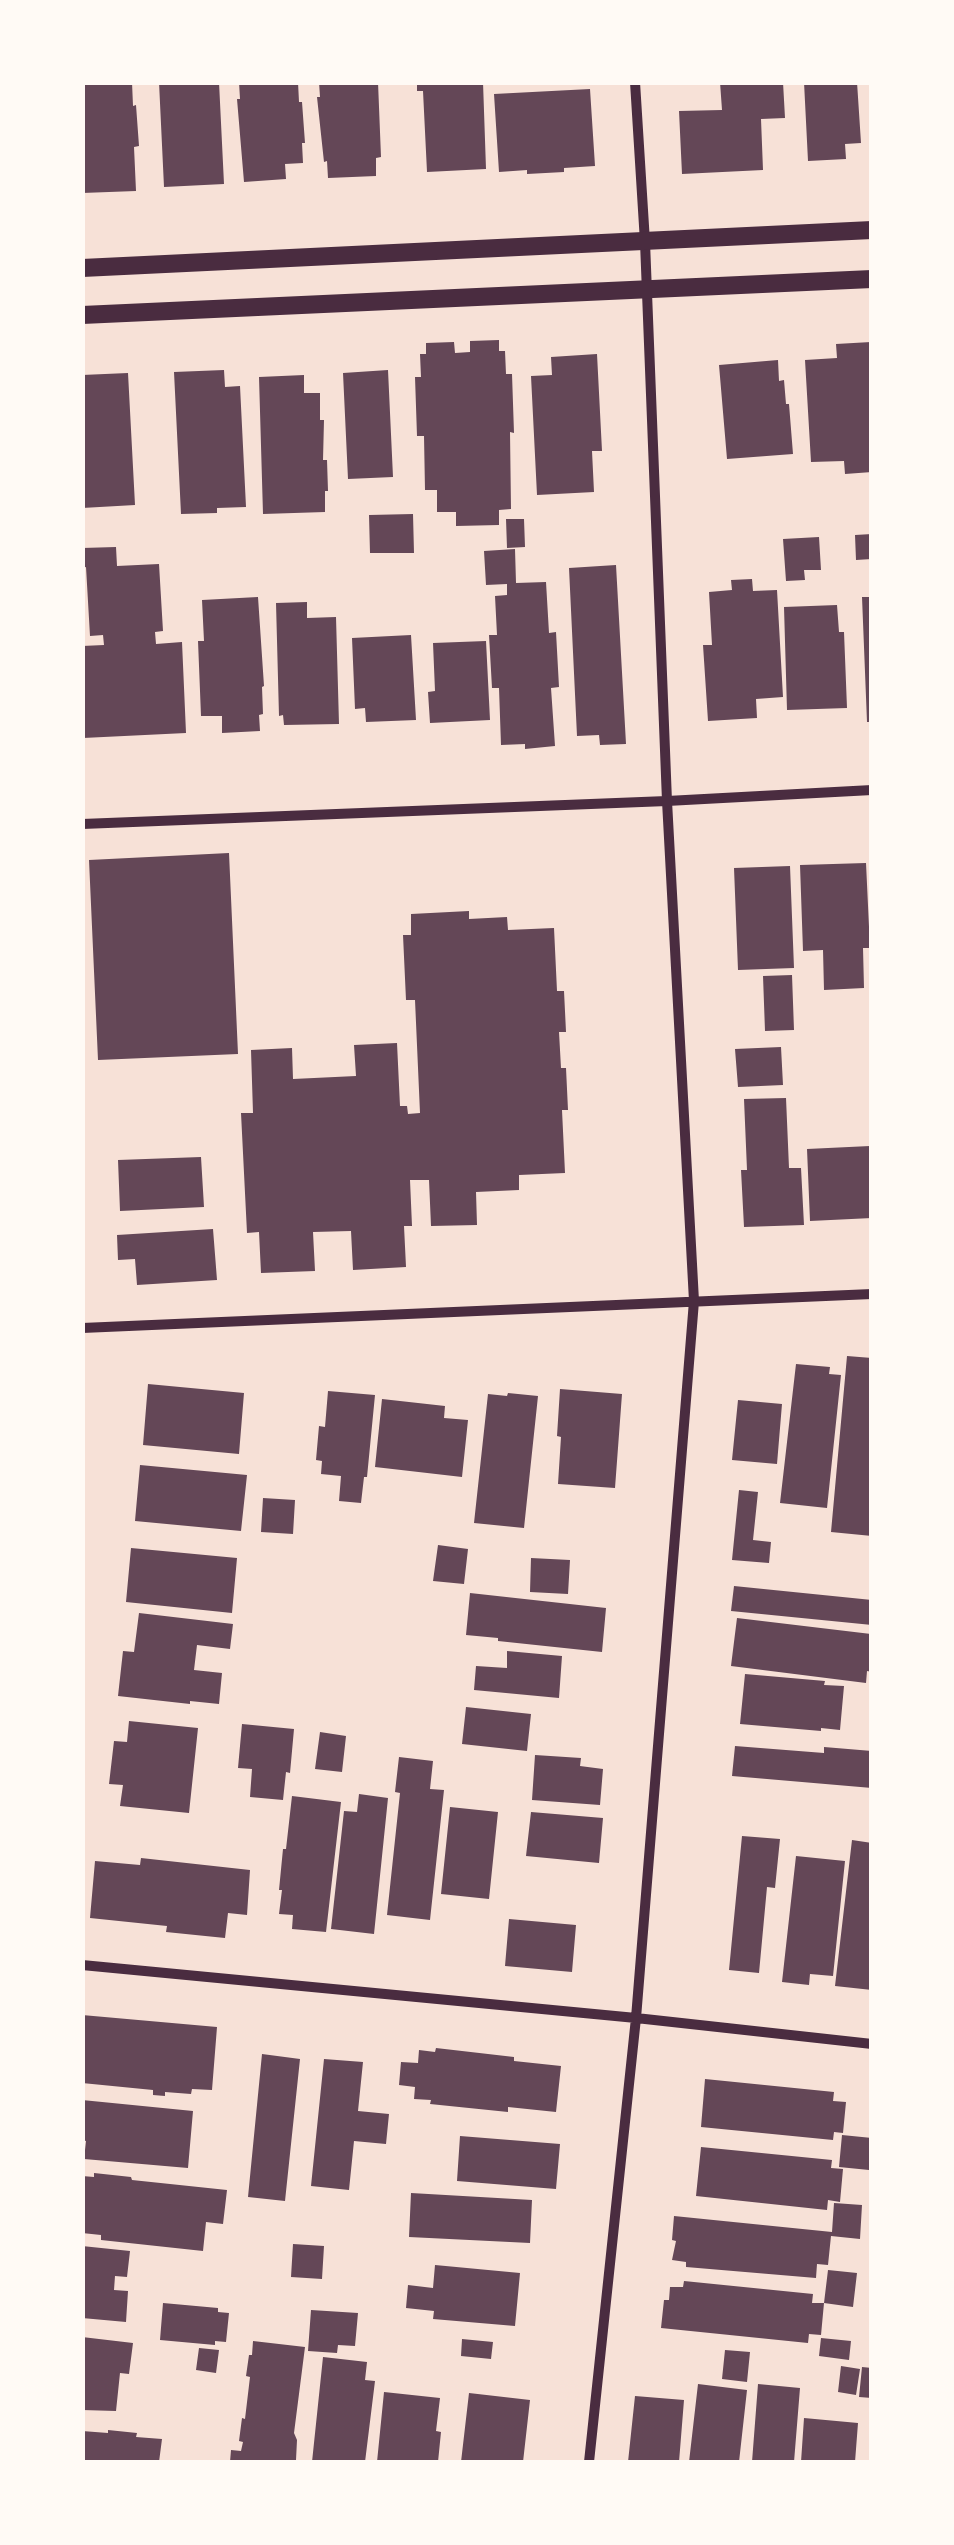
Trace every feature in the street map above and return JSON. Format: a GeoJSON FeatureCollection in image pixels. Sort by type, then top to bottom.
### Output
{"type":"FeatureCollection","features":[{"type":"Feature","properties":{"kind":"street"},"geometry":{"type":"LineString","coordinates":[[589,2462],[636,2018],[694,1301],[667,801],[646,242],[635,82]]}},
{"type":"Feature","properties":{"kind":"street"},"geometry":{"type":"LineString","coordinates":[[82,268],[872,230]]}},
{"type":"Feature","properties":{"kind":"street"},"geometry":{"type":"LineString","coordinates":[[82,315],[872,280]]}},
{"type":"Feature","properties":{"kind":"street"},"geometry":{"type":"LineString","coordinates":[[82,824],[872,790]]}},
{"type":"Feature","properties":{"kind":"street"},"geometry":{"type":"LineString","coordinates":[[82,1328],[872,1294]]}},
{"type":"Feature","properties":{"kind":"street"},"geometry":{"type":"LineString","coordinates":[[82,1965],[872,2044]]}},
{"type":"Feature","properties":{"kind":"building"},"geometry":{"type":"Polygon","coordinates":[[[82,82],[132,82],[139,146],[134,147],[136,191],[82,193],[82,82]]]}},
{"type":"Feature","properties":{"kind":"building"},"geometry":{"type":"Polygon","coordinates":[[[159,82],[219,82],[224,184],[164,187],[159,82]]]}},
{"type":"Feature","properties":{"kind":"building"},"geometry":{"type":"Polygon","coordinates":[[[239,82],[298,82],[305,143],[303,163],[285,164],[286,179],[244,182],[239,82]]]}},
{"type":"Feature","properties":{"kind":"building"},"geometry":{"type":"Polygon","coordinates":[[[319,82],[378,82],[381,157],[376,158],[376,176],[328,178],[317,97],[319,82]]]}},
{"type":"Feature","properties":{"kind":"building"},"geometry":{"type":"Polygon","coordinates":[[[417,82],[483,82],[486,169],[427,172],[423,91],[417,91],[417,82]]]}},
{"type":"Feature","properties":{"kind":"building"},"geometry":{"type":"Polygon","coordinates":[[[720,82],[783,82],[785,118],[761,119],[763,170],[682,174],[679,111],[722,110],[720,82]]]}},
{"type":"Feature","properties":{"kind":"building"},"geometry":{"type":"Polygon","coordinates":[[[804,82],[857,82],[861,143],[845,144],[846,159],[808,161],[804,82]]]}},
{"type":"Feature","properties":{"kind":"building"},"geometry":{"type":"Polygon","coordinates":[[[590,89],[595,166],[564,168],[564,172],[499,172],[494,94],[590,89]]]}},
{"type":"Feature","properties":{"kind":"building"},"geometry":{"type":"Polygon","coordinates":[[[499,340],[499,351],[505,351],[506,374],[512,374],[511,509],[499,510],[499,525],[456,526],[456,512],[437,512],[437,490],[425,490],[424,436],[417,436],[415,377],[421,377],[420,354],[426,354],[426,343],[454,342],[455,353],[470,352],[470,341],[499,340]]]}},
{"type":"Feature","properties":{"kind":"building"},"geometry":{"type":"Polygon","coordinates":[[[871,342],[872,472],[845,474],[844,461],[811,462],[805,360],[837,358],[836,344],[871,342]]]}},
{"type":"Feature","properties":{"kind":"building"},"geometry":{"type":"Polygon","coordinates":[[[597,354],[602,451],[592,451],[594,492],[537,495],[531,376],[552,375],[551,357],[597,354]]]}},
{"type":"Feature","properties":{"kind":"building"},"geometry":{"type":"Polygon","coordinates":[[[778,360],[779,381],[784,380],[789,404],[793,454],[727,459],[719,365],[778,360]]]}},
{"type":"Feature","properties":{"kind":"building"},"geometry":{"type":"Polygon","coordinates":[[[224,370],[225,387],[240,386],[246,507],[181,514],[174,372],[224,370]]]}},
{"type":"Feature","properties":{"kind":"building"},"geometry":{"type":"Polygon","coordinates":[[[388,370],[393,477],[348,479],[343,373],[388,370]]]}},
{"type":"Feature","properties":{"kind":"building"},"geometry":{"type":"Polygon","coordinates":[[[128,373],[135,505],[82,508],[82,375],[128,373]]]}},
{"type":"Feature","properties":{"kind":"building"},"geometry":{"type":"Polygon","coordinates":[[[304,375],[304,393],[320,393],[323,460],[327,460],[325,512],[263,514],[259,377],[304,375]]]}},
{"type":"Feature","properties":{"kind":"building"},"geometry":{"type":"Polygon","coordinates":[[[413,514],[414,553],[370,553],[369,515],[413,514]]]}},
{"type":"Feature","properties":{"kind":"building"},"geometry":{"type":"Polygon","coordinates":[[[506,519],[524,519],[525,547],[507,548],[506,519]]]}},
{"type":"Feature","properties":{"kind":"building"},"geometry":{"type":"Polygon","coordinates":[[[872,534],[872,559],[856,560],[855,535],[872,534]]]}},
{"type":"Feature","properties":{"kind":"building"},"geometry":{"type":"Polygon","coordinates":[[[819,537],[821,570],[804,570],[805,580],[786,581],[783,539],[819,537]]]}},
{"type":"Feature","properties":{"kind":"building"},"geometry":{"type":"Polygon","coordinates":[[[116,547],[117,566],[159,564],[163,631],[155,632],[156,644],[182,642],[186,733],[83,738],[82,646],[104,645],[103,635],[90,636],[82,548],[116,547]]]}},
{"type":"Feature","properties":{"kind":"building"},"geometry":{"type":"Polygon","coordinates":[[[515,549],[516,583],[546,582],[549,633],[556,632],[559,687],[551,688],[555,746],[525,749],[525,744],[501,745],[499,688],[492,688],[489,635],[497,635],[495,596],[507,595],[507,584],[486,585],[484,551],[515,549]]]}},
{"type":"Feature","properties":{"kind":"building"},"geometry":{"type":"Polygon","coordinates":[[[616,565],[626,744],[600,745],[599,735],[577,736],[569,568],[616,565]]]}},
{"type":"Feature","properties":{"kind":"building"},"geometry":{"type":"Polygon","coordinates":[[[752,579],[753,591],[777,590],[783,697],[756,699],[757,718],[708,721],[703,645],[712,645],[709,592],[732,590],[731,580],[752,579]]]}},
{"type":"Feature","properties":{"kind":"building"},"geometry":{"type":"Polygon","coordinates":[[[258,597],[264,686],[260,731],[222,733],[222,716],[201,716],[198,641],[204,641],[202,600],[258,597]]]}},
{"type":"Feature","properties":{"kind":"building"},"geometry":{"type":"Polygon","coordinates":[[[862,597],[872,597],[872,722],[867,722],[862,597]]]}},
{"type":"Feature","properties":{"kind":"building"},"geometry":{"type":"Polygon","coordinates":[[[307,602],[307,618],[336,617],[339,724],[284,725],[283,715],[279,716],[276,603],[307,602]]]}},
{"type":"Feature","properties":{"kind":"building"},"geometry":{"type":"Polygon","coordinates":[[[837,605],[839,632],[844,632],[847,708],[787,710],[784,607],[837,605]]]}},
{"type":"Feature","properties":{"kind":"building"},"geometry":{"type":"Polygon","coordinates":[[[411,635],[416,720],[366,722],[365,708],[355,709],[352,638],[411,635]]]}},
{"type":"Feature","properties":{"kind":"building"},"geometry":{"type":"Polygon","coordinates":[[[486,641],[490,720],[430,723],[428,692],[435,691],[433,643],[486,641]]]}},
{"type":"Feature","properties":{"kind":"building"},"geometry":{"type":"Polygon","coordinates":[[[229,853],[238,1054],[98,1060],[89,860],[229,853]]]}},
{"type":"Feature","properties":{"kind":"building"},"geometry":{"type":"Polygon","coordinates":[[[866,863],[870,948],[863,948],[864,988],[824,990],[823,950],[803,951],[800,865],[866,863]]]}},
{"type":"Feature","properties":{"kind":"building"},"geometry":{"type":"Polygon","coordinates":[[[790,866],[794,968],[738,970],[734,868],[790,866]]]}},
{"type":"Feature","properties":{"kind":"building"},"geometry":{"type":"Polygon","coordinates":[[[469,911],[469,919],[507,917],[508,930],[554,928],[557,991],[564,991],[566,1032],[559,1032],[568,1110],[562,1110],[565,1173],[519,1175],[519,1190],[476,1192],[477,1225],[431,1226],[429,1180],[410,1180],[412,1226],[404,1226],[406,1267],[353,1270],[351,1231],[313,1232],[315,1271],[261,1273],[259,1232],[247,1233],[241,1113],[253,1113],[251,1050],[292,1048],[293,1079],[356,1076],[354,1045],[397,1043],[400,1106],[407,1106],[408,1114],[420,1113],[415,1000],[406,1000],[403,935],[411,935],[411,914],[469,911]]]}},
{"type":"Feature","properties":{"kind":"building"},"geometry":{"type":"Polygon","coordinates":[[[792,975],[794,1030],[765,1031],[763,976],[792,975]]]}},
{"type":"Feature","properties":{"kind":"building"},"geometry":{"type":"Polygon","coordinates":[[[781,1047],[783,1085],[738,1087],[735,1049],[781,1047]]]}},
{"type":"Feature","properties":{"kind":"building"},"geometry":{"type":"Polygon","coordinates":[[[786,1098],[789,1168],[801,1168],[804,1225],[744,1227],[744,1099],[786,1098]]]}},
{"type":"Feature","properties":{"kind":"building"},"geometry":{"type":"Polygon","coordinates":[[[870,1146],[872,1218],[810,1221],[807,1149],[870,1146]]]}},
{"type":"Feature","properties":{"kind":"building"},"geometry":{"type":"Polygon","coordinates":[[[201,1157],[204,1207],[120,1211],[118,1160],[201,1157]]]}},
{"type":"Feature","properties":{"kind":"building"},"geometry":{"type":"Polygon","coordinates":[[[213,1229],[217,1280],[137,1285],[135,1259],[118,1260],[117,1235],[213,1229]]]}},
{"type":"Feature","properties":{"kind":"building"},"geometry":{"type":"Polygon","coordinates":[[[847,1356],[872,1358],[872,1536],[831,1532],[847,1356]]]}},
{"type":"Feature","properties":{"kind":"building"},"geometry":{"type":"Polygon","coordinates":[[[796,1364],[830,1367],[829,1374],[841,1375],[827,1508],[780,1503],[796,1364]]]}},
{"type":"Feature","properties":{"kind":"building"},"geometry":{"type":"Polygon","coordinates":[[[148,1384],[244,1393],[239,1454],[143,1445],[148,1384]]]}},
{"type":"Feature","properties":{"kind":"building"},"geometry":{"type":"Polygon","coordinates":[[[560,1389],[622,1394],[615,1488],[558,1484],[560,1389]]]}},
{"type":"Feature","properties":{"kind":"building"},"geometry":{"type":"Polygon","coordinates":[[[328,1391],[375,1395],[361,1503],[339,1501],[341,1476],[321,1474],[322,1461],[316,1460],[319,1426],[325,1427],[328,1391]]]}},
{"type":"Feature","properties":{"kind":"building"},"geometry":{"type":"Polygon","coordinates":[[[488,1394],[538,1396],[524,1528],[474,1523],[488,1394]]]}},
{"type":"Feature","properties":{"kind":"building"},"geometry":{"type":"Polygon","coordinates":[[[382,1399],[445,1406],[444,1418],[468,1420],[462,1477],[375,1467],[382,1399]]]}},
{"type":"Feature","properties":{"kind":"building"},"geometry":{"type":"Polygon","coordinates":[[[738,1400],[782,1404],[777,1464],[732,1460],[738,1400]]]}},
{"type":"Feature","properties":{"kind":"building"},"geometry":{"type":"Polygon","coordinates":[[[140,1465],[247,1475],[241,1531],[135,1521],[140,1465]]]}},
{"type":"Feature","properties":{"kind":"building"},"geometry":{"type":"Polygon","coordinates":[[[739,1490],[758,1492],[753,1540],[771,1542],[769,1563],[732,1560],[739,1490]]]}},
{"type":"Feature","properties":{"kind":"building"},"geometry":{"type":"Polygon","coordinates":[[[263,1498],[295,1500],[293,1534],[261,1532],[263,1498]]]}},
{"type":"Feature","properties":{"kind":"building"},"geometry":{"type":"Polygon","coordinates":[[[438,1545],[468,1549],[464,1584],[433,1581],[438,1545]]]}},
{"type":"Feature","properties":{"kind":"building"},"geometry":{"type":"Polygon","coordinates":[[[131,1548],[237,1558],[232,1613],[126,1602],[131,1548]]]}},
{"type":"Feature","properties":{"kind":"building"},"geometry":{"type":"Polygon","coordinates":[[[531,1558],[570,1560],[568,1594],[530,1592],[531,1558]]]}},
{"type":"Feature","properties":{"kind":"building"},"geometry":{"type":"Polygon","coordinates":[[[734,1586],[872,1600],[872,1625],[731,1611],[734,1586]]]}},
{"type":"Feature","properties":{"kind":"building"},"geometry":{"type":"Polygon","coordinates":[[[470,1593],[606,1608],[602,1652],[466,1635],[470,1593]]]}},
{"type":"Feature","properties":{"kind":"building"},"geometry":{"type":"Polygon","coordinates":[[[139,1613],[233,1624],[230,1649],[197,1645],[194,1670],[222,1673],[219,1704],[118,1696],[123,1651],[134,1652],[139,1613]]]}},
{"type":"Feature","properties":{"kind":"building"},"geometry":{"type":"Polygon","coordinates":[[[737,1618],[871,1634],[872,1672],[867,1671],[866,1683],[731,1666],[737,1618]]]}},
{"type":"Feature","properties":{"kind":"building"},"geometry":{"type":"Polygon","coordinates":[[[507,1651],[562,1656],[559,1698],[474,1690],[476,1666],[507,1668],[507,1651]]]}},
{"type":"Feature","properties":{"kind":"building"},"geometry":{"type":"Polygon","coordinates":[[[745,1674],[844,1686],[840,1730],[740,1724],[745,1674]]]}},
{"type":"Feature","properties":{"kind":"building"},"geometry":{"type":"Polygon","coordinates":[[[466,1707],[531,1714],[527,1751],[462,1744],[466,1707]]]}},
{"type":"Feature","properties":{"kind":"building"},"geometry":{"type":"Polygon","coordinates":[[[129,1721],[198,1728],[189,1813],[120,1806],[123,1785],[109,1784],[114,1741],[127,1742],[129,1721]]]}},
{"type":"Feature","properties":{"kind":"building"},"geometry":{"type":"Polygon","coordinates":[[[242,1724],[294,1729],[283,1800],[250,1797],[252,1769],[238,1768],[242,1724]]]}},
{"type":"Feature","properties":{"kind":"building"},"geometry":{"type":"Polygon","coordinates":[[[320,1732],[346,1736],[342,1772],[315,1769],[320,1732]]]}},
{"type":"Feature","properties":{"kind":"building"},"geometry":{"type":"Polygon","coordinates":[[[735,1746],[824,1753],[824,1747],[872,1751],[872,1788],[732,1776],[735,1746]]]}},
{"type":"Feature","properties":{"kind":"building"},"geometry":{"type":"Polygon","coordinates":[[[535,1755],[581,1758],[580,1766],[603,1769],[600,1805],[532,1800],[535,1755]]]}},
{"type":"Feature","properties":{"kind":"building"},"geometry":{"type":"Polygon","coordinates":[[[399,1757],[433,1761],[430,1789],[444,1790],[430,1920],[387,1915],[400,1793],[395,1792],[399,1757]]]}},
{"type":"Feature","properties":{"kind":"building"},"geometry":{"type":"Polygon","coordinates":[[[359,1794],[388,1798],[374,1934],[331,1929],[344,1811],[357,1812],[359,1794]]]}},
{"type":"Feature","properties":{"kind":"building"},"geometry":{"type":"Polygon","coordinates":[[[292,1796],[341,1802],[326,1932],[292,1929],[293,1915],[279,1914],[283,1849],[292,1796]]]}},
{"type":"Feature","properties":{"kind":"building"},"geometry":{"type":"Polygon","coordinates":[[[450,1807],[498,1812],[489,1899],[441,1894],[450,1807]]]}},
{"type":"Feature","properties":{"kind":"building"},"geometry":{"type":"Polygon","coordinates":[[[531,1812],[603,1818],[599,1863],[526,1856],[531,1812]]]}},
{"type":"Feature","properties":{"kind":"building"},"geometry":{"type":"Polygon","coordinates":[[[742,1836],[780,1839],[775,1888],[767,1887],[759,1973],[729,1970],[742,1836]]]}},
{"type":"Feature","properties":{"kind":"building"},"geometry":{"type":"Polygon","coordinates":[[[852,1840],[872,1843],[872,1990],[835,1986],[852,1840]]]}},
{"type":"Feature","properties":{"kind":"building"},"geometry":{"type":"Polygon","coordinates":[[[796,1856],[845,1861],[833,1976],[810,1974],[809,1985],[782,1982],[796,1856]]]}},
{"type":"Feature","properties":{"kind":"building"},"geometry":{"type":"Polygon","coordinates":[[[141,1858],[250,1870],[247,1915],[228,1913],[225,1938],[166,1932],[167,1926],[90,1918],[95,1861],[140,1865],[141,1858]]]}},
{"type":"Feature","properties":{"kind":"building"},"geometry":{"type":"Polygon","coordinates":[[[509,1919],[576,1925],[572,1972],[505,1966],[509,1919]]]}},
{"type":"Feature","properties":{"kind":"building"},"geometry":{"type":"Polygon","coordinates":[[[82,2015],[217,2027],[212,2090],[192,2089],[191,2094],[165,2092],[165,2096],[153,2095],[153,2090],[82,2083],[82,2015]]]}},
{"type":"Feature","properties":{"kind":"building"},"geometry":{"type":"Polygon","coordinates":[[[436,2048],[561,2066],[556,2112],[508,2107],[508,2112],[414,2099],[415,2087],[399,2085],[401,2062],[418,2063],[419,2050],[435,2052],[436,2048]]]}},
{"type":"Feature","properties":{"kind":"building"},"geometry":{"type":"Polygon","coordinates":[[[262,2054],[300,2059],[285,2201],[248,2197],[262,2054]]]}},
{"type":"Feature","properties":{"kind":"building"},"geometry":{"type":"Polygon","coordinates":[[[324,2059],[363,2062],[358,2111],[389,2114],[386,2144],[354,2141],[349,2190],[311,2186],[324,2059]]]}},
{"type":"Feature","properties":{"kind":"building"},"geometry":{"type":"Polygon","coordinates":[[[705,2079],[834,2092],[833,2101],[846,2102],[843,2133],[834,2132],[833,2140],[701,2127],[705,2079]]]}},
{"type":"Feature","properties":{"kind":"building"},"geometry":{"type":"Polygon","coordinates":[[[82,2100],[193,2111],[188,2168],[84,2159],[82,2100]]]}},
{"type":"Feature","properties":{"kind":"building"},"geometry":{"type":"Polygon","coordinates":[[[842,2135],[872,2138],[869,2170],[839,2167],[842,2135]]]}},
{"type":"Feature","properties":{"kind":"building"},"geometry":{"type":"Polygon","coordinates":[[[460,2136],[560,2144],[556,2189],[457,2181],[460,2136]]]}},
{"type":"Feature","properties":{"kind":"building"},"geometry":{"type":"Polygon","coordinates":[[[701,2147],[832,2160],[831,2168],[843,2169],[840,2202],[828,2200],[827,2210],[696,2196],[701,2147]]]}},
{"type":"Feature","properties":{"kind":"building"},"geometry":{"type":"Polygon","coordinates":[[[94,2173],[227,2190],[223,2224],[206,2222],[203,2251],[101,2240],[101,2235],[82,2233],[82,2176],[94,2177],[94,2173]]]}},
{"type":"Feature","properties":{"kind":"building"},"geometry":{"type":"Polygon","coordinates":[[[411,2193],[532,2200],[530,2243],[409,2237],[411,2193]]]}},
{"type":"Feature","properties":{"kind":"building"},"geometry":{"type":"Polygon","coordinates":[[[834,2203],[862,2205],[860,2239],[831,2236],[828,2265],[817,2264],[816,2278],[686,2267],[686,2262],[672,2260],[676,2241],[672,2240],[674,2216],[832,2232],[834,2203]]]}},
{"type":"Feature","properties":{"kind":"building"},"geometry":{"type":"Polygon","coordinates":[[[293,2244],[324,2246],[322,2279],[291,2277],[293,2244]]]}},
{"type":"Feature","properties":{"kind":"building"},"geometry":{"type":"Polygon","coordinates":[[[82,2246],[130,2251],[127,2277],[115,2276],[114,2290],[128,2291],[126,2322],[82,2318],[82,2246]]]}},
{"type":"Feature","properties":{"kind":"building"},"geometry":{"type":"Polygon","coordinates":[[[435,2265],[520,2273],[515,2326],[433,2319],[434,2311],[406,2308],[408,2285],[433,2288],[435,2265]]]}},
{"type":"Feature","properties":{"kind":"building"},"geometry":{"type":"Polygon","coordinates":[[[828,2270],[857,2273],[853,2307],[824,2303],[828,2270]]]}},
{"type":"Feature","properties":{"kind":"building"},"geometry":{"type":"Polygon","coordinates":[[[684,2281],[813,2294],[812,2303],[824,2303],[821,2335],[809,2334],[808,2343],[661,2328],[664,2300],[669,2300],[670,2287],[683,2287],[684,2281]]]}},
{"type":"Feature","properties":{"kind":"building"},"geometry":{"type":"Polygon","coordinates":[[[163,2303],[218,2308],[218,2312],[229,2313],[226,2342],[215,2341],[215,2345],[160,2340],[163,2303]]]}},
{"type":"Feature","properties":{"kind":"building"},"geometry":{"type":"Polygon","coordinates":[[[311,2310],[358,2313],[355,2346],[338,2345],[337,2353],[308,2351],[311,2310]]]}},
{"type":"Feature","properties":{"kind":"building"},"geometry":{"type":"Polygon","coordinates":[[[82,2337],[133,2343],[129,2374],[120,2373],[116,2411],[82,2410],[82,2337]]]}},
{"type":"Feature","properties":{"kind":"building"},"geometry":{"type":"Polygon","coordinates":[[[821,2338],[851,2341],[849,2360],[819,2356],[821,2338]]]}},
{"type":"Feature","properties":{"kind":"building"},"geometry":{"type":"Polygon","coordinates":[[[462,2339],[493,2342],[491,2359],[461,2356],[462,2339]]]}},
{"type":"Feature","properties":{"kind":"building"},"geometry":{"type":"Polygon","coordinates":[[[253,2341],[305,2347],[293,2462],[230,2462],[231,2450],[241,2451],[243,2442],[239,2441],[253,2341]]]}},
{"type":"Feature","properties":{"kind":"building"},"geometry":{"type":"Polygon","coordinates":[[[199,2348],[219,2350],[216,2373],[196,2370],[199,2348]]]}},
{"type":"Feature","properties":{"kind":"building"},"geometry":{"type":"Polygon","coordinates":[[[725,2350],[750,2352],[747,2382],[722,2379],[725,2350]]]}},
{"type":"Feature","properties":{"kind":"building"},"geometry":{"type":"Polygon","coordinates":[[[323,2357],[367,2362],[365,2380],[375,2381],[365,2462],[312,2462],[323,2357]]]}},
{"type":"Feature","properties":{"kind":"building"},"geometry":{"type":"Polygon","coordinates":[[[841,2366],[860,2369],[856,2395],[838,2392],[841,2366]]]}},
{"type":"Feature","properties":{"kind":"building"},"geometry":{"type":"Polygon","coordinates":[[[862,2367],[872,2368],[872,2398],[859,2397],[862,2367]]]}},
{"type":"Feature","properties":{"kind":"building"},"geometry":{"type":"Polygon","coordinates":[[[698,2384],[747,2390],[739,2462],[689,2462],[698,2384]]]}},
{"type":"Feature","properties":{"kind":"building"},"geometry":{"type":"Polygon","coordinates":[[[758,2384],[800,2388],[794,2462],[752,2462],[758,2384]]]}},
{"type":"Feature","properties":{"kind":"building"},"geometry":{"type":"Polygon","coordinates":[[[384,2392],[440,2398],[438,2462],[377,2462],[384,2392]]]}},
{"type":"Feature","properties":{"kind":"building"},"geometry":{"type":"Polygon","coordinates":[[[469,2393],[530,2400],[523,2462],[461,2462],[469,2393]]]}},
{"type":"Feature","properties":{"kind":"building"},"geometry":{"type":"Polygon","coordinates":[[[635,2396],[684,2400],[679,2462],[628,2462],[635,2396]]]}},
{"type":"Feature","properties":{"kind":"building"},"geometry":{"type":"Polygon","coordinates":[[[804,2418],[858,2423],[855,2462],[801,2462],[804,2418]]]}},
{"type":"Feature","properties":{"kind":"building"},"geometry":{"type":"Polygon","coordinates":[[[108,2430],[162,2439],[159,2462],[82,2462],[82,2431],[108,2430]]]}}]}
